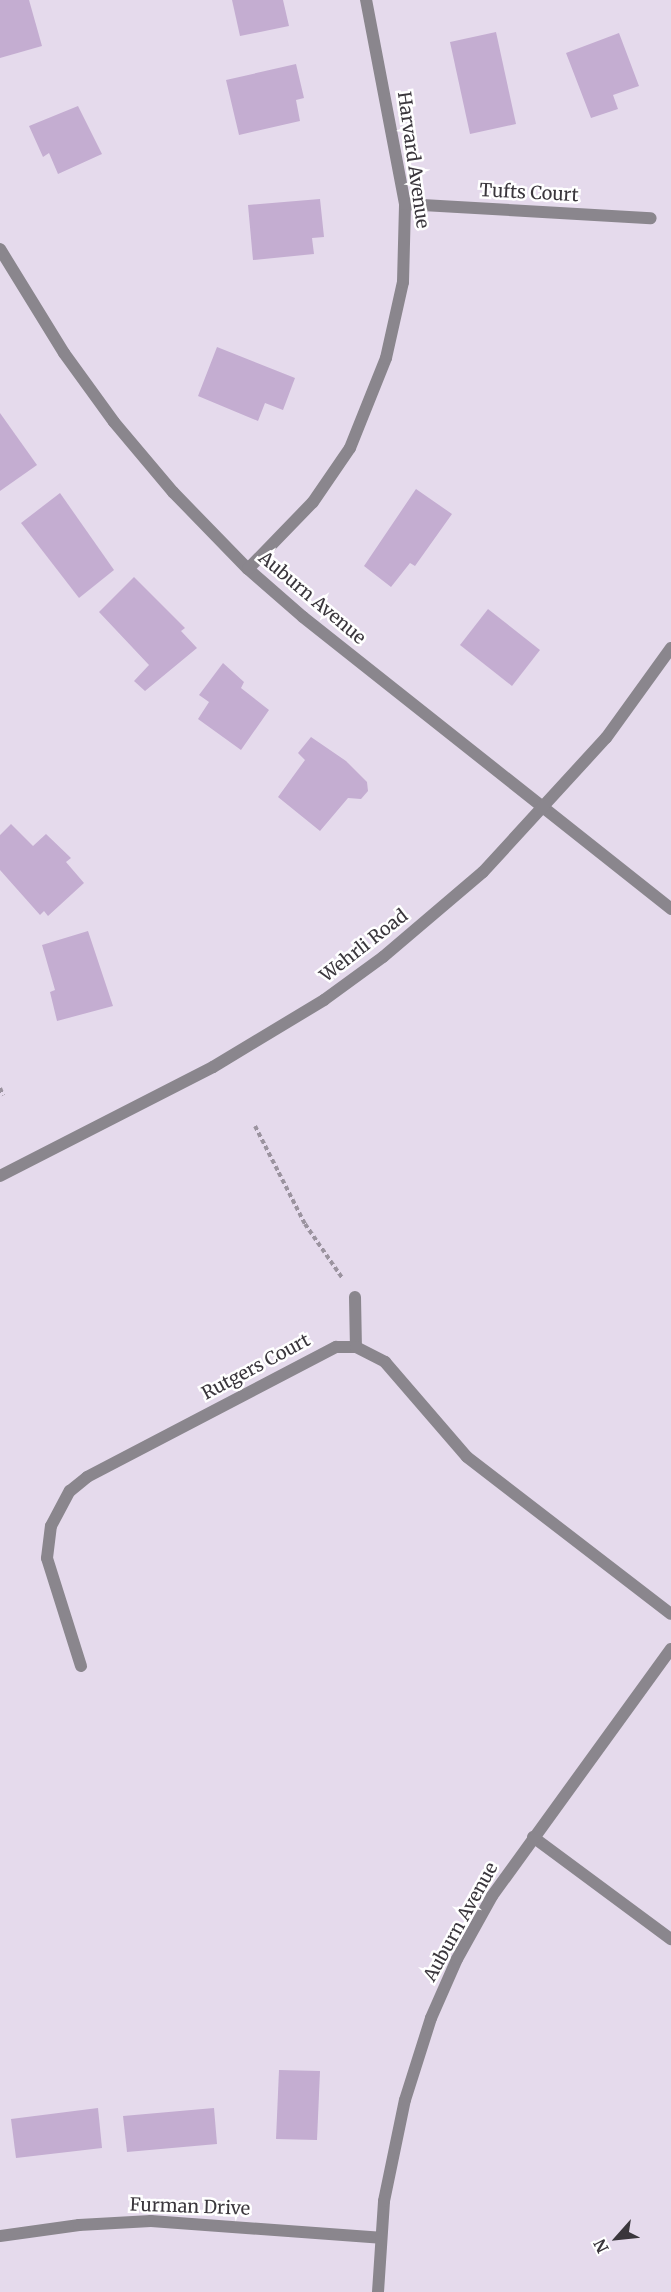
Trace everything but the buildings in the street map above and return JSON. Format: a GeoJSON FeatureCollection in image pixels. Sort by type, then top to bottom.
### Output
{"type":"FeatureCollection","features":[{"type":"Feature","properties":{"kind":"street","name":"Harvard Avenue"},"geometry":{"type":"LineString","coordinates":[[248,568],[313,502],[350,448],[369,408],[386,358],[403,282],[405,204],[366,0]]}},
{"type":"Feature","properties":{"kind":"street","name":"Tufts Court"},"geometry":{"type":"LineString","coordinates":[[405,204],[651,218]]}},
{"type":"Feature","properties":{"kind":"street","name":"Auburn Avenue"},"geometry":{"type":"LineString","coordinates":[[0,249],[64,353],[114,422],[173,492],[248,568],[303,617],[671,909]]}},
{"type":"Feature","properties":{"kind":"street","name":"Wehrli Road"},"geometry":{"type":"LineString","coordinates":[[0,1176],[213,1067],[324,1000],[383,957],[483,872],[606,738],[671,648]]}},
{"type":"Feature","properties":{"kind":"street"},"geometry":{"type":"LineString","coordinates":[[355,1297],[356,1347],[385,1362],[467,1457],[671,1614]]}},
{"type":"Feature","properties":{"kind":"street","name":"Rutgers Court"},"geometry":{"type":"LineString","coordinates":[[81,1666],[47,1558],[51,1526],[70,1491],[87,1477],[314,1355],[336,1347],[356,1347]]}},
{"type":"Feature","properties":{"kind":"street","name":"Auburn Avenue"},"geometry":{"type":"LineString","coordinates":[[378,2292],[380,2238],[405,2100],[431,2018],[486,1906],[533,1837],[671,1649]]}},
{"type":"Feature","properties":{"kind":"street"},"geometry":{"type":"LineString","coordinates":[[533,1837],[671,1939]]}},
{"type":"Feature","properties":{"kind":"street","name":"Furman Drive"},"geometry":{"type":"LineString","coordinates":[[0,2236],[79,2224],[151,2221],[380,2238]]}},
{"type":"Feature","properties":{"kind":"path"},"geometry":{"type":"LineString","coordinates":[[0,1088],[3,1095]]}},
{"type":"Feature","properties":{"kind":"path"},"geometry":{"type":"LineString","coordinates":[[255,1126],[305,1224],[355,1297]]}}]}
